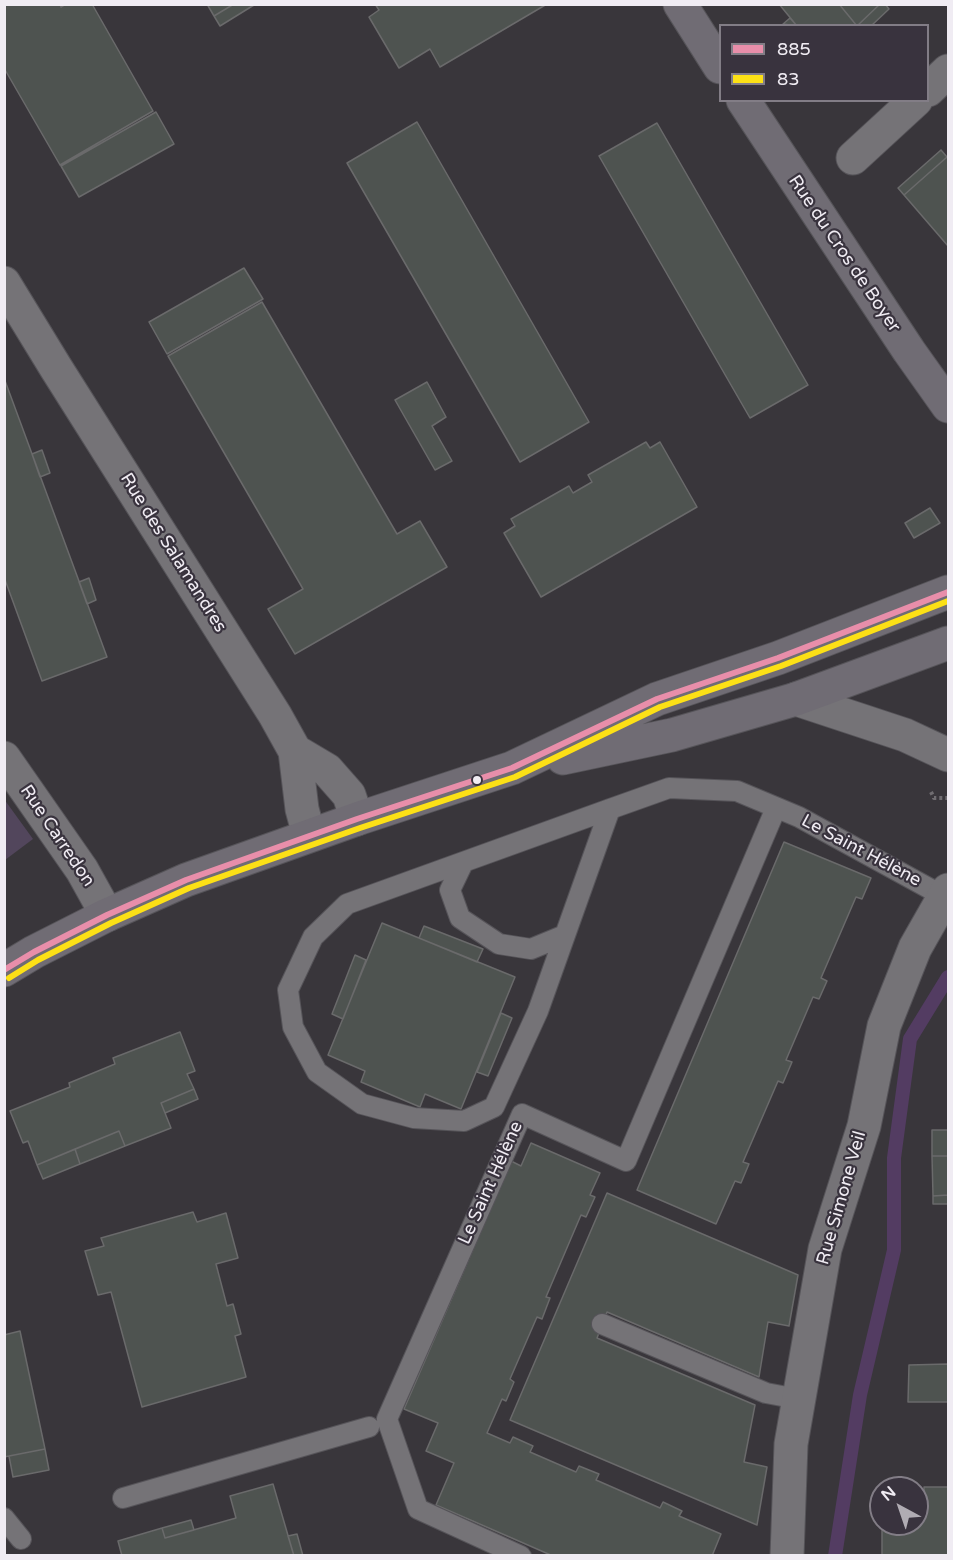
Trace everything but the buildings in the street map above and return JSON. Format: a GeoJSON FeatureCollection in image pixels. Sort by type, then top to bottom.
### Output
{"type":"FeatureCollection","features":[{"type":"Feature","properties":{"kind":"main road"},"geometry":{"type":"LineString","coordinates":[[680,4],[719,65]]}},
{"type":"Feature","properties":{"kind":"main road","name":"Rue du Cros de Boyer"},"geometry":{"type":"LineString","coordinates":[[743,102],[948,406]]}},
{"type":"Feature","properties":{"kind":"main road"},"geometry":{"type":"LineString","coordinates":[[512,768],[657,699],[778,658],[948,592]]}},
{"type":"Feature","properties":{"kind":"main road"},"geometry":{"type":"LineString","coordinates":[[4,970],[107,915],[186,880],[357,819],[512,768],[672,735],[796,699],[948,643]]}},
{"type":"Feature","properties":{"kind":"street"},"geometry":{"type":"LineString","coordinates":[[929,88],[948,71]]}},
{"type":"Feature","properties":{"kind":"street"},"geometry":{"type":"LineString","coordinates":[[853,158],[914,102]]}},
{"type":"Feature","properties":{"kind":"street","name":"Rue des Salamandres"},"geometry":{"type":"LineString","coordinates":[[4,283],[275,715],[295,751],[302,809],[309,836]]}},
{"type":"Feature","properties":{"kind":"street"},"geometry":{"type":"LineString","coordinates":[[796,699],[905,735],[948,755]]}},
{"type":"Feature","properties":{"kind":"street"},"geometry":{"type":"LineString","coordinates":[[295,751],[327,770],[349,795],[357,819]]}},
{"type":"Feature","properties":{"kind":"street","name":"Rue Carredon"},"geometry":{"type":"LineString","coordinates":[[4,758],[82,870],[107,915]]}},
{"type":"Feature","properties":{"kind":"street","name":"Rue Simone Veil"},"geometry":{"type":"LineString","coordinates":[[787,1556],[791,1444],[825,1249],[864,1126],[884,1026],[915,948],[947,893]]}},
{"type":"Feature","properties":{"kind":"lane","name":"Le Saint Hélène"},"geometry":{"type":"LineString","coordinates":[[610,809],[538,1011],[494,1107],[464,1121],[414,1118],[362,1104],[317,1072],[293,1027],[288,990],[313,937],[347,904],[463,863],[610,809],[669,788],[737,791],[799,817],[947,893]]}},
{"type":"Feature","properties":{"kind":"lane","name":"Le Saint Hélène"},"geometry":{"type":"LineString","coordinates":[[521,1556],[418,1509],[387,1419],[522,1114],[626,1161],[776,808]]}},
{"type":"Feature","properties":{"kind":"lane"},"geometry":{"type":"LineString","coordinates":[[463,863],[450,890],[460,918],[499,944],[531,949],[565,935]]}},
{"type":"Feature","properties":{"kind":"lane"},"geometry":{"type":"LineString","coordinates":[[602,1324],[766,1394],[798,1399]]}},
{"type":"Feature","properties":{"kind":"lane"},"geometry":{"type":"LineString","coordinates":[[123,1498],[369,1427]]}},
{"type":"Feature","properties":{"kind":"lane"},"geometry":{"type":"LineString","coordinates":[[4,1518],[21,1539]]}},
{"type":"Feature","properties":{"kind":"shaded area"},"geometry":{"type":"Polygon","coordinates":[[[4,799],[33,839],[5,860],[4,860],[4,799]]]}},
{"type":"Feature","properties":{"kind":"waterway"},"geometry":{"type":"LineString","coordinates":[[835,1556],[860,1395],[894,1250],[894,1158],[910,1039],[948,977]]}},
{"type":"Feature","properties":{"kind":"transit line","name":"885"},"geometry":{"type":"LineString","coordinates":[[4,970],[107,915],[186,880],[357,819],[512,768],[657,699],[778,658],[948,592]]}},
{"type":"Feature","properties":{"kind":"transit line","name":"83"},"geometry":{"type":"LineString","coordinates":[[9,978],[38,960],[111,923],[189,888],[515,777],[660,707],[781,666],[948,601]]}}]}
